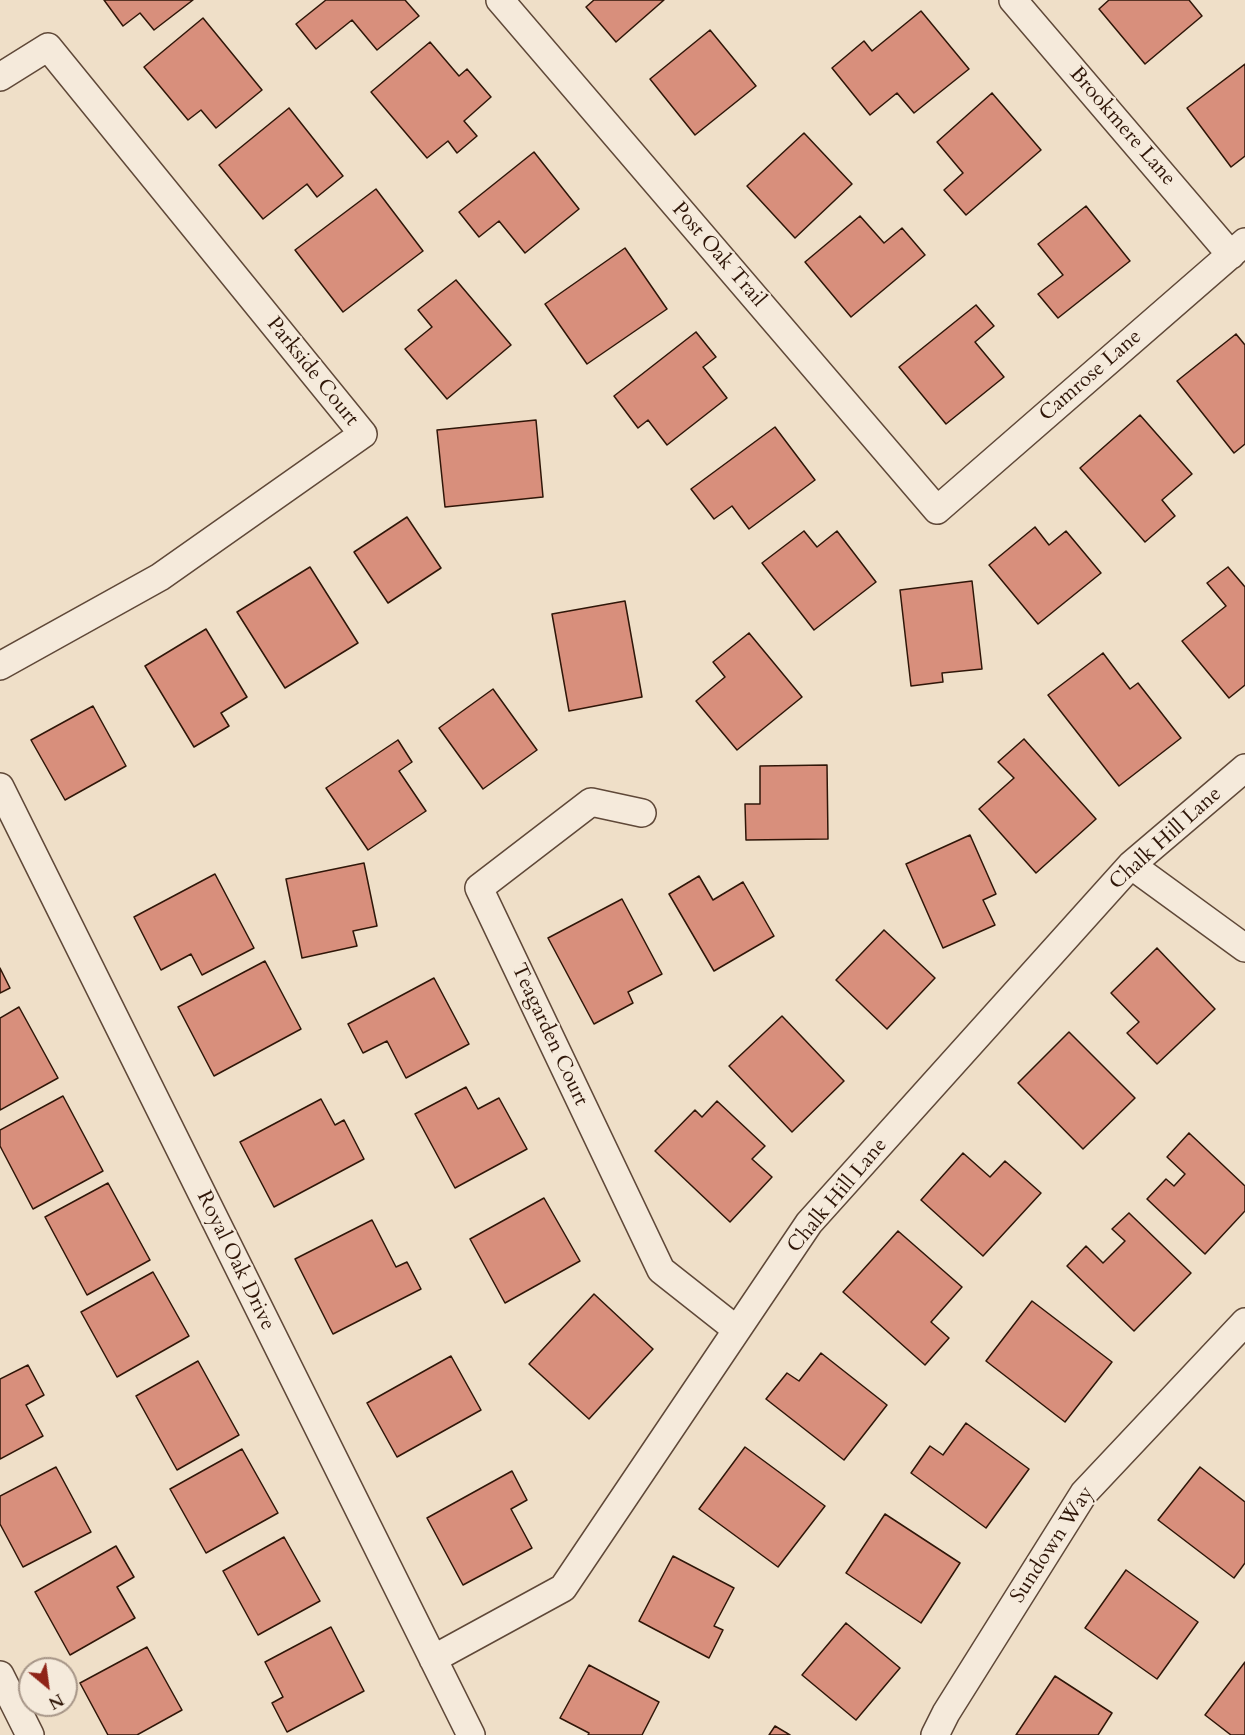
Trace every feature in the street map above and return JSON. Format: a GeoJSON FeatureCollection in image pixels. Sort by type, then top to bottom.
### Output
{"type":"FeatureCollection","features":[{"type":"Feature","properties":{"kind":"street","name":"Post Oak Trail"},"geometry":{"type":"LineString","coordinates":[[500,0],[937,510]]}},
{"type":"Feature","properties":{"kind":"street","name":"Brookmere Lane"},"geometry":{"type":"LineString","coordinates":[[1013,0],[1238,248]]}},
{"type":"Feature","properties":{"kind":"street","name":"Parkside Court"},"geometry":{"type":"LineString","coordinates":[[0,77],[48,47],[363,434],[160,577],[0,666]]}},
{"type":"Feature","properties":{"kind":"street","name":"Camrose Lane"},"geometry":{"type":"LineString","coordinates":[[937,510],[1238,248]]}},
{"type":"Feature","properties":{"kind":"street","name":"Chalk Hill Lane"},"geometry":{"type":"LineString","coordinates":[[433,1659],[563,1588],[809,1223],[1131,865],[1245,768]]}},
{"type":"Feature","properties":{"kind":"street","name":"Royal Oak Drive"},"geometry":{"type":"LineString","coordinates":[[0,787],[471,1735]]}},
{"type":"Feature","properties":{"kind":"street","name":"Teagarden Court"},"geometry":{"type":"LineString","coordinates":[[642,813],[591,802],[479,888],[661,1270],[737,1330]]}},
{"type":"Feature","properties":{"kind":"street"},"geometry":{"type":"LineString","coordinates":[[1131,865],[1245,948]]}},
{"type":"Feature","properties":{"kind":"street","name":"Sundown Way"},"geometry":{"type":"LineString","coordinates":[[935,1735],[946,1713],[1084,1493],[1245,1322]]}},
{"type":"Feature","properties":{"kind":"street"},"geometry":{"type":"LineString","coordinates":[[0,1676],[30,1735]]}},
{"type":"Feature","properties":{"kind":"building"},"geometry":{"type":"Polygon","coordinates":[[[104,0],[193,0],[154,30],[140,13],[123,26],[104,0]]]}},
{"type":"Feature","properties":{"kind":"building"},"geometry":{"type":"Polygon","coordinates":[[[326,0],[405,0],[419,16],[377,50],[352,20],[316,49],[296,24],[326,0]]]}},
{"type":"Feature","properties":{"kind":"building"},"geometry":{"type":"Polygon","coordinates":[[[594,0],[664,0],[616,42],[586,7],[594,0]]]}},
{"type":"Feature","properties":{"kind":"building"},"geometry":{"type":"Polygon","coordinates":[[[1109,0],[1189,0],[1202,16],[1145,64],[1099,9],[1109,0]]]}},
{"type":"Feature","properties":{"kind":"building"},"geometry":{"type":"Polygon","coordinates":[[[921,11],[969,69],[914,113],[897,93],[870,115],[832,68],[864,41],[872,51],[921,11]]]}},
{"type":"Feature","properties":{"kind":"building"},"geometry":{"type":"Polygon","coordinates":[[[203,18],[262,90],[216,128],[201,110],[188,120],[144,67],[203,18]]]}},
{"type":"Feature","properties":{"kind":"building"},"geometry":{"type":"Polygon","coordinates":[[[710,30],[756,86],[695,135],[650,79],[710,30]]]}},
{"type":"Feature","properties":{"kind":"building"},"geometry":{"type":"Polygon","coordinates":[[[430,42],[459,76],[467,69],[491,97],[464,121],[477,136],[457,153],[448,141],[427,158],[371,92],[430,42]]]}},
{"type":"Feature","properties":{"kind":"building"},"geometry":{"type":"Polygon","coordinates":[[[1245,64],[1245,156],[1231,167],[1187,108],[1245,64]]]}},
{"type":"Feature","properties":{"kind":"building"},"geometry":{"type":"Polygon","coordinates":[[[992,93],[1041,150],[966,215],[944,190],[963,173],[937,142],[992,93]]]}},
{"type":"Feature","properties":{"kind":"building"},"geometry":{"type":"Polygon","coordinates":[[[289,108],[343,176],[317,197],[307,184],[263,219],[219,165],[289,108]]]}},
{"type":"Feature","properties":{"kind":"building"},"geometry":{"type":"Polygon","coordinates":[[[804,133],[852,184],[795,238],[747,186],[804,133]]]}},
{"type":"Feature","properties":{"kind":"building"},"geometry":{"type":"Polygon","coordinates":[[[534,152],[579,209],[525,253],[499,221],[479,237],[459,212],[534,152]]]}},
{"type":"Feature","properties":{"kind":"building"},"geometry":{"type":"Polygon","coordinates":[[[376,189],[423,251],[343,312],[295,250],[376,189]]]}},
{"type":"Feature","properties":{"kind":"building"},"geometry":{"type":"Polygon","coordinates":[[[1086,206],[1130,261],[1058,318],[1038,294],[1063,275],[1038,244],[1086,206]]]}},
{"type":"Feature","properties":{"kind":"building"},"geometry":{"type":"Polygon","coordinates":[[[860,216],[884,243],[902,228],[925,255],[851,317],[805,262],[860,216]]]}},
{"type":"Feature","properties":{"kind":"building"},"geometry":{"type":"Polygon","coordinates":[[[625,248],[667,309],[587,364],[545,304],[625,248]]]}},
{"type":"Feature","properties":{"kind":"building"},"geometry":{"type":"Polygon","coordinates":[[[456,280],[511,345],[447,399],[405,349],[432,327],[418,310],[456,280]]]}},
{"type":"Feature","properties":{"kind":"building"},"geometry":{"type":"Polygon","coordinates":[[[976,305],[994,326],[975,342],[1004,377],[946,424],[899,367],[976,305]]]}},
{"type":"Feature","properties":{"kind":"building"},"geometry":{"type":"Polygon","coordinates":[[[696,332],[716,357],[703,367],[727,398],[667,445],[648,420],[638,428],[614,396],[696,332]]]}},
{"type":"Feature","properties":{"kind":"building"},"geometry":{"type":"Polygon","coordinates":[[[1236,334],[1245,345],[1245,444],[1234,453],[1177,381],[1236,334]]]}},
{"type":"Feature","properties":{"kind":"building"},"geometry":{"type":"Polygon","coordinates":[[[1140,415],[1192,474],[1162,500],[1175,516],[1145,542],[1080,468],[1140,415]]]}},
{"type":"Feature","properties":{"kind":"building"},"geometry":{"type":"Polygon","coordinates":[[[536,420],[543,497],[445,507],[437,430],[536,420]]]}},
{"type":"Feature","properties":{"kind":"building"},"geometry":{"type":"Polygon","coordinates":[[[775,427],[815,480],[749,529],[732,506],[714,519],[691,489],[775,427]]]}},
{"type":"Feature","properties":{"kind":"building"},"geometry":{"type":"Polygon","coordinates":[[[407,517],[441,568],[388,603],[354,552],[407,517]]]}},
{"type":"Feature","properties":{"kind":"building"},"geometry":{"type":"Polygon","coordinates":[[[1035,527],[1049,545],[1066,531],[1101,573],[1038,624],[989,565],[1035,527]]]}},
{"type":"Feature","properties":{"kind":"building"},"geometry":{"type":"Polygon","coordinates":[[[804,531],[817,547],[837,531],[876,582],[814,630],[762,563],[804,531]]]}},
{"type":"Feature","properties":{"kind":"building"},"geometry":{"type":"Polygon","coordinates":[[[310,567],[358,643],[285,688],[237,612],[310,567]]]}},
{"type":"Feature","properties":{"kind":"building"},"geometry":{"type":"Polygon","coordinates":[[[1228,567],[1245,587],[1245,685],[1229,698],[1182,641],[1226,606],[1207,583],[1228,567]]]}},
{"type":"Feature","properties":{"kind":"building"},"geometry":{"type":"Polygon","coordinates":[[[972,581],[982,669],[942,673],[943,682],[911,686],[900,590],[972,581]]]}},
{"type":"Feature","properties":{"kind":"building"},"geometry":{"type":"Polygon","coordinates":[[[625,601],[642,697],[569,711],[552,614],[625,601]]]}},
{"type":"Feature","properties":{"kind":"building"},"geometry":{"type":"Polygon","coordinates":[[[206,629],[247,697],[221,713],[229,726],[194,747],[145,666],[206,629]]]}},
{"type":"Feature","properties":{"kind":"building"},"geometry":{"type":"Polygon","coordinates":[[[749,633],[802,697],[737,750],[696,701],[725,677],[713,662],[749,633]]]}},
{"type":"Feature","properties":{"kind":"building"},"geometry":{"type":"Polygon","coordinates":[[[1103,653],[1130,689],[1138,683],[1181,738],[1119,786],[1048,695],[1103,653]]]}},
{"type":"Feature","properties":{"kind":"building"},"geometry":{"type":"Polygon","coordinates":[[[493,689],[537,750],[483,789],[439,728],[493,689]]]}},
{"type":"Feature","properties":{"kind":"building"},"geometry":{"type":"Polygon","coordinates":[[[93,706],[126,766],[65,800],[31,740],[93,706]]]}},
{"type":"Feature","properties":{"kind":"building"},"geometry":{"type":"Polygon","coordinates":[[[1024,739],[1096,819],[1036,873],[979,809],[1014,778],[998,762],[1024,739]]]}},
{"type":"Feature","properties":{"kind":"building"},"geometry":{"type":"Polygon","coordinates":[[[398,740],[412,762],[399,771],[426,811],[368,850],[326,788],[398,740]]]}},
{"type":"Feature","properties":{"kind":"building"},"geometry":{"type":"Polygon","coordinates":[[[827,765],[828,839],[746,840],[745,804],[760,804],[760,766],[827,765]]]}},
{"type":"Feature","properties":{"kind":"building"},"geometry":{"type":"Polygon","coordinates":[[[970,835],[996,894],[983,900],[995,925],[943,948],[906,864],[970,835]]]}},
{"type":"Feature","properties":{"kind":"building"},"geometry":{"type":"Polygon","coordinates":[[[364,863],[377,926],[353,931],[357,946],[302,958],[286,879],[364,863]]]}},
{"type":"Feature","properties":{"kind":"building"},"geometry":{"type":"Polygon","coordinates":[[[215,874],[254,948],[202,975],[191,954],[161,970],[134,917],[215,874]]]}},
{"type":"Feature","properties":{"kind":"building"},"geometry":{"type":"Polygon","coordinates":[[[699,876],[713,900],[743,882],[774,936],[714,971],[669,894],[699,876]]]}},
{"type":"Feature","properties":{"kind":"building"},"geometry":{"type":"Polygon","coordinates":[[[622,899],[662,974],[628,992],[633,1003],[594,1024],[548,938],[622,899]]]}},
{"type":"Feature","properties":{"kind":"building"},"geometry":{"type":"Polygon","coordinates":[[[884,930],[935,978],[887,1029],[836,980],[884,930]]]}},
{"type":"Feature","properties":{"kind":"building"},"geometry":{"type":"Polygon","coordinates":[[[1157,948],[1215,1009],[1157,1064],[1127,1033],[1139,1022],[1111,993],[1157,948]]]}},
{"type":"Feature","properties":{"kind":"building"},"geometry":{"type":"Polygon","coordinates":[[[265,961],[301,1029],[214,1076],[178,1007],[265,961]]]}},
{"type":"Feature","properties":{"kind":"building"},"geometry":{"type":"Polygon","coordinates":[[[0,968],[10,988],[0,993],[0,968]]]}},
{"type":"Feature","properties":{"kind":"building"},"geometry":{"type":"Polygon","coordinates":[[[434,978],[469,1044],[406,1078],[387,1041],[363,1053],[348,1024],[434,978]]]}},
{"type":"Feature","properties":{"kind":"building"},"geometry":{"type":"Polygon","coordinates":[[[19,1007],[58,1078],[0,1110],[0,1018],[19,1007]]]}},
{"type":"Feature","properties":{"kind":"building"},"geometry":{"type":"Polygon","coordinates":[[[782,1016],[844,1081],[792,1132],[729,1066],[782,1016]]]}},
{"type":"Feature","properties":{"kind":"building"},"geometry":{"type":"Polygon","coordinates":[[[1069,1032],[1135,1098],[1083,1149],[1018,1083],[1069,1032]]]}},
{"type":"Feature","properties":{"kind":"building"},"geometry":{"type":"Polygon","coordinates":[[[466,1087],[478,1109],[499,1098],[527,1149],[455,1188],[415,1114],[466,1087]]]}},
{"type":"Feature","properties":{"kind":"building"},"geometry":{"type":"Polygon","coordinates":[[[63,1096],[103,1171],[33,1209],[0,1146],[0,1130],[63,1096]]]}},
{"type":"Feature","properties":{"kind":"building"},"geometry":{"type":"Polygon","coordinates":[[[321,1099],[335,1125],[344,1120],[364,1159],[274,1207],[240,1142],[321,1099]]]}},
{"type":"Feature","properties":{"kind":"building"},"geometry":{"type":"Polygon","coordinates":[[[717,1101],[765,1146],[752,1159],[772,1177],[730,1222],[655,1151],[695,1110],[702,1117],[717,1101]]]}},
{"type":"Feature","properties":{"kind":"building"},"geometry":{"type":"Polygon","coordinates":[[[1189,1133],[1245,1186],[1245,1211],[1205,1254],[1147,1199],[1166,1179],[1174,1186],[1185,1174],[1167,1157],[1189,1133]]]}},
{"type":"Feature","properties":{"kind":"building"},"geometry":{"type":"Polygon","coordinates":[[[963,1153],[990,1177],[1005,1161],[1041,1193],[983,1256],[921,1200],[963,1153]]]}},
{"type":"Feature","properties":{"kind":"building"},"geometry":{"type":"Polygon","coordinates":[[[108,1183],[150,1260],[87,1295],[45,1217],[108,1183]]]}},
{"type":"Feature","properties":{"kind":"building"},"geometry":{"type":"Polygon","coordinates":[[[544,1198],[580,1261],[505,1303],[470,1239],[544,1198]]]}},
{"type":"Feature","properties":{"kind":"building"},"geometry":{"type":"Polygon","coordinates":[[[1129,1213],[1191,1273],[1134,1331],[1067,1266],[1086,1246],[1103,1263],[1125,1241],[1112,1229],[1129,1213]]]}},
{"type":"Feature","properties":{"kind":"building"},"geometry":{"type":"Polygon","coordinates":[[[372,1220],[396,1267],[407,1262],[421,1289],[333,1334],[295,1259],[372,1220]]]}},
{"type":"Feature","properties":{"kind":"building"},"geometry":{"type":"Polygon","coordinates":[[[898,1231],[962,1287],[931,1322],[949,1338],[925,1365],[843,1292],[898,1231]]]}},
{"type":"Feature","properties":{"kind":"building"},"geometry":{"type":"Polygon","coordinates":[[[153,1272],[189,1336],[117,1377],[81,1312],[153,1272]]]}},
{"type":"Feature","properties":{"kind":"building"},"geometry":{"type":"Polygon","coordinates":[[[594,1294],[653,1349],[589,1419],[529,1364],[594,1294]]]}},
{"type":"Feature","properties":{"kind":"building"},"geometry":{"type":"Polygon","coordinates":[[[1032,1301],[1112,1362],[1065,1422],[986,1361],[1032,1301]]]}},
{"type":"Feature","properties":{"kind":"building"},"geometry":{"type":"Polygon","coordinates":[[[821,1353],[887,1405],[844,1460],[766,1399],[787,1373],[799,1381],[821,1353]]]}},
{"type":"Feature","properties":{"kind":"building"},"geometry":{"type":"Polygon","coordinates":[[[451,1356],[481,1410],[397,1457],[367,1403],[451,1356]]]}},
{"type":"Feature","properties":{"kind":"building"},"geometry":{"type":"Polygon","coordinates":[[[198,1361],[239,1435],[177,1470],[136,1396],[198,1361]]]}},
{"type":"Feature","properties":{"kind":"building"},"geometry":{"type":"Polygon","coordinates":[[[28,1365],[44,1395],[26,1405],[43,1436],[0,1459],[0,1379],[28,1365]]]}},
{"type":"Feature","properties":{"kind":"building"},"geometry":{"type":"Polygon","coordinates":[[[966,1423],[1029,1469],[986,1528],[911,1473],[930,1446],[943,1455],[966,1423]]]}},
{"type":"Feature","properties":{"kind":"building"},"geometry":{"type":"Polygon","coordinates":[[[745,1447],[825,1506],[778,1567],[699,1509],[745,1447]]]}},
{"type":"Feature","properties":{"kind":"building"},"geometry":{"type":"Polygon","coordinates":[[[242,1449],[278,1513],[206,1553],[170,1489],[242,1449]]]}},
{"type":"Feature","properties":{"kind":"building"},"geometry":{"type":"Polygon","coordinates":[[[56,1467],[91,1532],[23,1567],[0,1524],[0,1496],[56,1467]]]}},
{"type":"Feature","properties":{"kind":"building"},"geometry":{"type":"Polygon","coordinates":[[[1200,1467],[1245,1502],[1245,1563],[1234,1578],[1158,1520],[1200,1467]]]}},
{"type":"Feature","properties":{"kind":"building"},"geometry":{"type":"Polygon","coordinates":[[[512,1471],[527,1500],[511,1509],[532,1548],[463,1585],[427,1518],[512,1471]]]}},
{"type":"Feature","properties":{"kind":"building"},"geometry":{"type":"Polygon","coordinates":[[[885,1514],[960,1563],[921,1623],[846,1573],[885,1514]]]}},
{"type":"Feature","properties":{"kind":"building"},"geometry":{"type":"Polygon","coordinates":[[[284,1537],[320,1601],[258,1635],[223,1571],[284,1537]]]}},
{"type":"Feature","properties":{"kind":"building"},"geometry":{"type":"Polygon","coordinates":[[[116,1546],[134,1577],[117,1587],[135,1618],[70,1655],[35,1592],[116,1546]]]}},
{"type":"Feature","properties":{"kind":"building"},"geometry":{"type":"Polygon","coordinates":[[[673,1556],[734,1588],[714,1626],[723,1630],[709,1658],[639,1621],[673,1556]]]}},
{"type":"Feature","properties":{"kind":"building"},"geometry":{"type":"Polygon","coordinates":[[[1126,1570],[1198,1622],[1157,1679],[1085,1628],[1126,1570]]]}},
{"type":"Feature","properties":{"kind":"building"},"geometry":{"type":"Polygon","coordinates":[[[846,1623],[900,1668],[856,1720],[802,1675],[846,1623]]]}},
{"type":"Feature","properties":{"kind":"building"},"geometry":{"type":"Polygon","coordinates":[[[331,1627],[364,1691],[287,1732],[272,1703],[283,1697],[265,1662],[331,1627]]]}},
{"type":"Feature","properties":{"kind":"building"},"geometry":{"type":"Polygon","coordinates":[[[147,1647],[182,1710],[137,1735],[108,1735],[80,1683],[147,1647]]]}},
{"type":"Feature","properties":{"kind":"building"},"geometry":{"type":"Polygon","coordinates":[[[1245,1662],[1245,1735],[1231,1735],[1205,1715],[1245,1662]]]}},
{"type":"Feature","properties":{"kind":"building"},"geometry":{"type":"Polygon","coordinates":[[[589,1665],[659,1702],[642,1735],[588,1735],[589,1733],[560,1718],[589,1665]]]}},
{"type":"Feature","properties":{"kind":"building"},"geometry":{"type":"Polygon","coordinates":[[[1055,1676],[1112,1713],[1098,1735],[1016,1735],[1055,1676]]]}},
{"type":"Feature","properties":{"kind":"building"},"geometry":{"type":"Polygon","coordinates":[[[775,1726],[790,1735],[769,1735],[775,1726]]]}}]}
